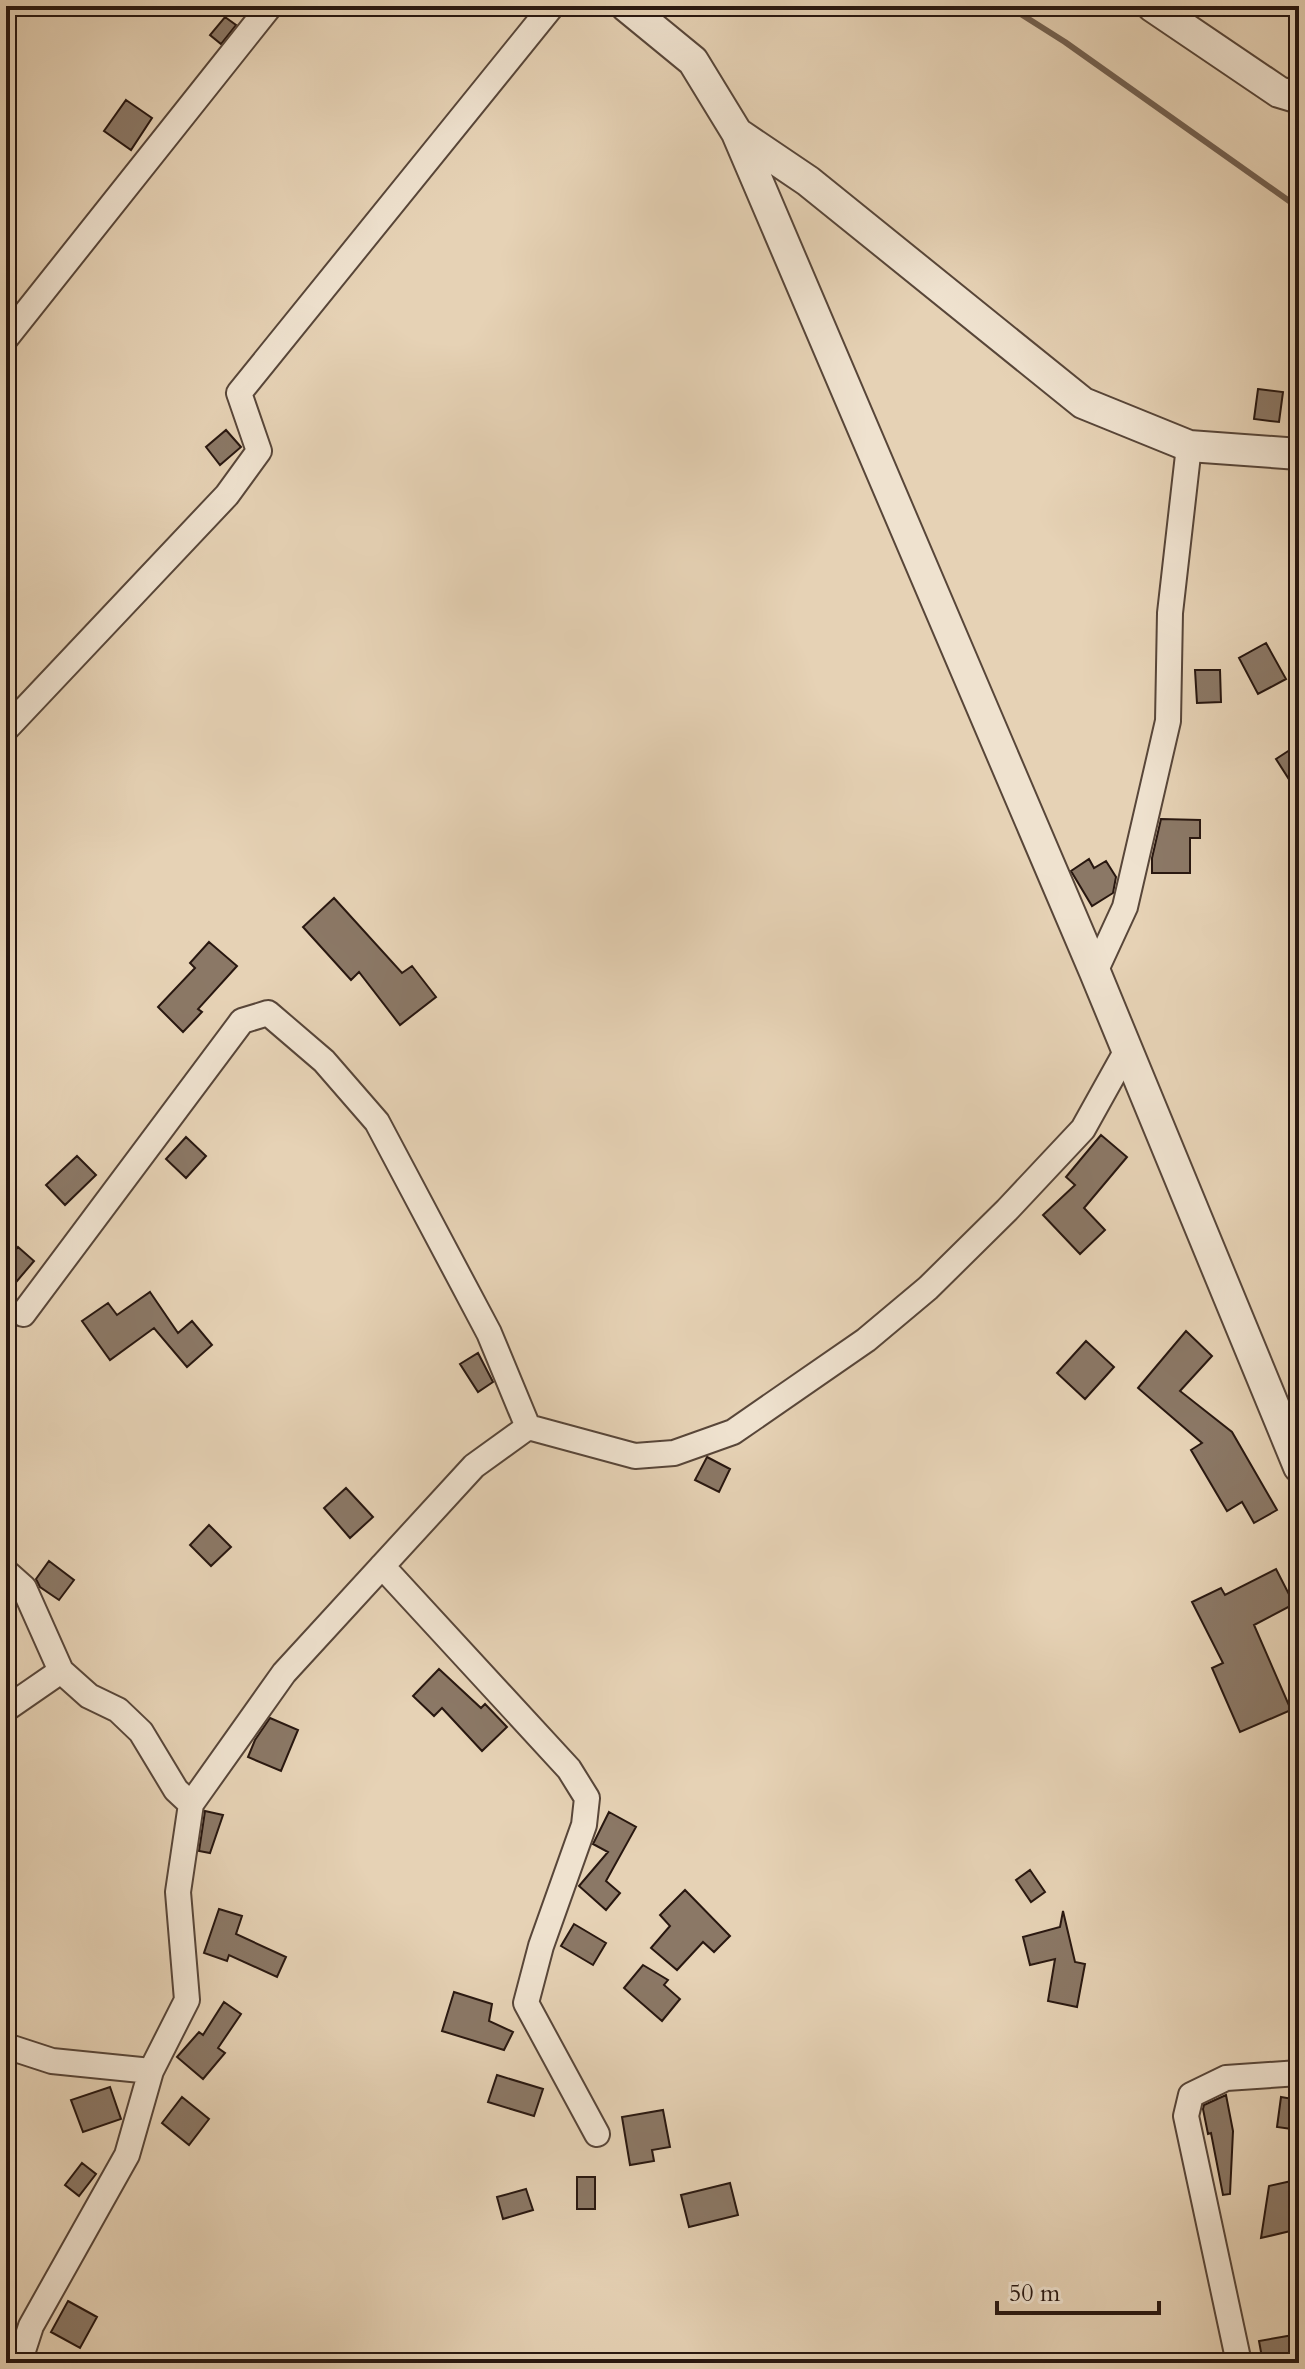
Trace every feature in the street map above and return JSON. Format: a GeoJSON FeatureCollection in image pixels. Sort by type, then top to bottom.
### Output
{"type":"FeatureCollection","features":[{"type":"Feature","properties":{"kind":"street"},"geometry":{"type":"LineString","coordinates":[[6,338],[270,6]]}},
{"type":"Feature","properties":{"kind":"street"},"geometry":{"type":"LineString","coordinates":[[6,729],[235,484],[259,451],[239,393],[552,6]]}},
{"type":"Feature","properties":{"kind":"street"},"geometry":{"type":"LineString","coordinates":[[626,6],[693,61],[737,133],[1095,972],[1299,1467]]}},
{"type":"Feature","properties":{"kind":"street"},"geometry":{"type":"LineString","coordinates":[[1152,6],[1279,92],[1299,98]]}},
{"type":"Feature","properties":{"kind":"street"},"geometry":{"type":"LineString","coordinates":[[737,133],[808,181],[1083,403],[1189,446],[1299,454]]}},
{"type":"Feature","properties":{"kind":"street"},"geometry":{"type":"LineString","coordinates":[[1095,972],[1125,907],[1168,721],[1170,613],[1189,446]]}},
{"type":"Feature","properties":{"kind":"street"},"geometry":{"type":"LineString","coordinates":[[23,1314],[242,1021],[268,1013],[324,1061],[377,1122],[489,1333],[528,1427]]}},
{"type":"Feature","properties":{"kind":"street"},"geometry":{"type":"LineString","coordinates":[[528,1427],[635,1456],[674,1453],[733,1432],[866,1340],[928,1288],[1083,1129],[1127,1050]]}},
{"type":"Feature","properties":{"kind":"street"},"geometry":{"type":"LineString","coordinates":[[19,2363],[31,2326],[127,2155],[151,2071],[187,2000],[178,1892],[191,1804],[284,1673],[474,1466],[528,1427]]}},
{"type":"Feature","properties":{"kind":"street"},"geometry":{"type":"LineString","coordinates":[[382,1566],[569,1769],[587,1798],[584,1825],[541,1946],[526,2003],[597,2134]]}},
{"type":"Feature","properties":{"kind":"street"},"geometry":{"type":"LineString","coordinates":[[6,1572],[24,1588],[61,1671],[89,1696],[118,1710],[141,1732],[176,1790],[191,1804]]}},
{"type":"Feature","properties":{"kind":"street"},"geometry":{"type":"LineString","coordinates":[[6,1709],[61,1671]]}},
{"type":"Feature","properties":{"kind":"street"},"geometry":{"type":"LineString","coordinates":[[6,2046],[52,2061],[151,2071]]}},
{"type":"Feature","properties":{"kind":"street"},"geometry":{"type":"LineString","coordinates":[[1239,2363],[1186,2116],[1191,2095],[1226,2078],[1299,2073]]}},
{"type":"Feature","properties":{"kind":"building"},"geometry":{"type":"Polygon","coordinates":[[[225,17],[236,25],[221,44],[210,35],[225,17]]]}},
{"type":"Feature","properties":{"kind":"building"},"geometry":{"type":"Polygon","coordinates":[[[126,100],[152,118],[131,150],[104,131],[126,100]]]}},
{"type":"Feature","properties":{"kind":"building"},"geometry":{"type":"Polygon","coordinates":[[[1258,389],[1283,392],[1279,422],[1254,419],[1258,389]]]}},
{"type":"Feature","properties":{"kind":"building"},"geometry":{"type":"Polygon","coordinates":[[[226,430],[241,447],[220,465],[206,447],[226,430]]]}},
{"type":"Feature","properties":{"kind":"building"},"geometry":{"type":"Polygon","coordinates":[[[1266,643],[1286,679],[1258,694],[1239,658],[1266,643]]]}},
{"type":"Feature","properties":{"kind":"building"},"geometry":{"type":"Polygon","coordinates":[[[1195,670],[1220,670],[1221,702],[1197,703],[1195,670]]]}},
{"type":"Feature","properties":{"kind":"building"},"geometry":{"type":"Polygon","coordinates":[[[1299,744],[1299,795],[1276,759],[1299,744]]]}},
{"type":"Feature","properties":{"kind":"building"},"geometry":{"type":"Polygon","coordinates":[[[1161,819],[1200,820],[1200,838],[1190,838],[1190,873],[1152,873],[1152,858],[1161,819]]]}},
{"type":"Feature","properties":{"kind":"building"},"geometry":{"type":"Polygon","coordinates":[[[1089,859],[1094,868],[1106,861],[1116,877],[1113,893],[1092,906],[1071,871],[1089,859]]]}},
{"type":"Feature","properties":{"kind":"building"},"geometry":{"type":"Polygon","coordinates":[[[334,898],[402,973],[412,966],[436,997],[400,1025],[359,972],[351,980],[303,927],[334,898]]]}},
{"type":"Feature","properties":{"kind":"building"},"geometry":{"type":"Polygon","coordinates":[[[209,942],[237,966],[198,1009],[202,1012],[183,1032],[158,1007],[195,968],[190,963],[209,942]]]}},
{"type":"Feature","properties":{"kind":"building"},"geometry":{"type":"Polygon","coordinates":[[[1101,1135],[1127,1157],[1084,1208],[1105,1230],[1080,1254],[1043,1215],[1075,1185],[1066,1177],[1101,1135]]]}},
{"type":"Feature","properties":{"kind":"building"},"geometry":{"type":"Polygon","coordinates":[[[186,1137],[206,1156],[186,1178],[166,1159],[186,1137]]]}},
{"type":"Feature","properties":{"kind":"building"},"geometry":{"type":"Polygon","coordinates":[[[77,1156],[96,1175],[65,1205],[46,1185],[77,1156]]]}},
{"type":"Feature","properties":{"kind":"building"},"geometry":{"type":"Polygon","coordinates":[[[18,1247],[34,1261],[6,1294],[6,1261],[18,1247]]]}},
{"type":"Feature","properties":{"kind":"building"},"geometry":{"type":"Polygon","coordinates":[[[150,1292],[178,1333],[192,1321],[212,1345],[187,1367],[154,1328],[110,1360],[82,1321],[108,1303],[117,1315],[150,1292]]]}},
{"type":"Feature","properties":{"kind":"building"},"geometry":{"type":"Polygon","coordinates":[[[1186,1331],[1212,1356],[1180,1391],[1232,1432],[1277,1510],[1254,1523],[1242,1502],[1227,1511],[1191,1450],[1202,1443],[1138,1388],[1186,1331]]]}},
{"type":"Feature","properties":{"kind":"building"},"geometry":{"type":"Polygon","coordinates":[[[1086,1341],[1114,1367],[1085,1399],[1057,1373],[1086,1341]]]}},
{"type":"Feature","properties":{"kind":"building"},"geometry":{"type":"Polygon","coordinates":[[[478,1353],[493,1382],[478,1392],[460,1364],[478,1353]]]}},
{"type":"Feature","properties":{"kind":"building"},"geometry":{"type":"Polygon","coordinates":[[[707,1457],[730,1469],[719,1492],[695,1480],[707,1457]]]}},
{"type":"Feature","properties":{"kind":"building"},"geometry":{"type":"Polygon","coordinates":[[[346,1488],[373,1517],[350,1538],[324,1508],[346,1488]]]}},
{"type":"Feature","properties":{"kind":"building"},"geometry":{"type":"Polygon","coordinates":[[[209,1525],[231,1547],[211,1566],[190,1545],[209,1525]]]}},
{"type":"Feature","properties":{"kind":"building"},"geometry":{"type":"Polygon","coordinates":[[[49,1561],[74,1580],[59,1600],[40,1587],[36,1579],[49,1561]]]}},
{"type":"Feature","properties":{"kind":"building"},"geometry":{"type":"Polygon","coordinates":[[[1276,1569],[1294,1604],[1254,1625],[1291,1710],[1240,1732],[1212,1668],[1223,1663],[1192,1602],[1221,1588],[1225,1595],[1276,1569]]]}},
{"type":"Feature","properties":{"kind":"building"},"geometry":{"type":"Polygon","coordinates":[[[439,1669],[481,1708],[485,1704],[507,1727],[482,1751],[442,1708],[434,1716],[413,1696],[439,1669]]]}},
{"type":"Feature","properties":{"kind":"building"},"geometry":{"type":"Polygon","coordinates":[[[270,1718],[298,1730],[281,1771],[248,1757],[270,1718]]]}},
{"type":"Feature","properties":{"kind":"building"},"geometry":{"type":"Polygon","coordinates":[[[205,1811],[223,1815],[210,1853],[199,1851],[205,1811]]]}},
{"type":"Feature","properties":{"kind":"building"},"geometry":{"type":"Polygon","coordinates":[[[609,1812],[636,1827],[606,1881],[620,1893],[606,1910],[579,1886],[608,1852],[593,1844],[609,1812]]]}},
{"type":"Feature","properties":{"kind":"building"},"geometry":{"type":"Polygon","coordinates":[[[1030,1870],[1045,1892],[1031,1902],[1016,1880],[1030,1870]]]}},
{"type":"Feature","properties":{"kind":"building"},"geometry":{"type":"Polygon","coordinates":[[[685,1890],[730,1936],[714,1952],[703,1942],[677,1970],[651,1948],[670,1926],[660,1915],[685,1890]]]}},
{"type":"Feature","properties":{"kind":"building"},"geometry":{"type":"Polygon","coordinates":[[[219,1909],[242,1916],[236,1934],[286,1957],[277,1977],[229,1955],[227,1961],[204,1953],[219,1909]]]}},
{"type":"Feature","properties":{"kind":"building"},"geometry":{"type":"Polygon","coordinates":[[[1063,1911],[1075,1962],[1085,1964],[1077,2007],[1048,2001],[1055,1959],[1030,1965],[1023,1937],[1060,1927],[1063,1911]]]}},
{"type":"Feature","properties":{"kind":"building"},"geometry":{"type":"Polygon","coordinates":[[[574,1924],[606,1943],[593,1965],[561,1946],[574,1924]]]}},
{"type":"Feature","properties":{"kind":"building"},"geometry":{"type":"Polygon","coordinates":[[[643,1965],[668,1980],[664,1985],[680,1999],[662,2021],[624,1988],[643,1965]]]}},
{"type":"Feature","properties":{"kind":"building"},"geometry":{"type":"Polygon","coordinates":[[[454,1992],[492,2004],[489,2021],[513,2032],[504,2050],[442,2031],[454,1992]]]}},
{"type":"Feature","properties":{"kind":"building"},"geometry":{"type":"Polygon","coordinates":[[[224,2002],[241,2014],[218,2048],[225,2053],[203,2079],[177,2057],[199,2032],[203,2035],[224,2002]]]}},
{"type":"Feature","properties":{"kind":"building"},"geometry":{"type":"Polygon","coordinates":[[[497,2075],[543,2089],[534,2116],[488,2102],[497,2075]]]}},
{"type":"Feature","properties":{"kind":"building"},"geometry":{"type":"Polygon","coordinates":[[[110,2087],[121,2119],[83,2132],[71,2100],[110,2087]]]}},
{"type":"Feature","properties":{"kind":"building"},"geometry":{"type":"Polygon","coordinates":[[[1226,2095],[1233,2131],[1230,2194],[1223,2195],[1203,2109],[1204,2105],[1226,2095]]]}},
{"type":"Feature","properties":{"kind":"building"},"geometry":{"type":"Polygon","coordinates":[[[182,2097],[209,2119],[189,2145],[162,2123],[182,2097]]]}},
{"type":"Feature","properties":{"kind":"building"},"geometry":{"type":"Polygon","coordinates":[[[1281,2097],[1299,2100],[1299,2130],[1277,2127],[1281,2097]]]}},
{"type":"Feature","properties":{"kind":"building"},"geometry":{"type":"Polygon","coordinates":[[[663,2110],[670,2147],[652,2150],[654,2161],[630,2165],[622,2117],[663,2110]]]}},
{"type":"Feature","properties":{"kind":"building"},"geometry":{"type":"Polygon","coordinates":[[[82,2163],[96,2174],[79,2196],[65,2185],[82,2163]]]}},
{"type":"Feature","properties":{"kind":"building"},"geometry":{"type":"Polygon","coordinates":[[[577,2177],[595,2177],[595,2209],[577,2209],[577,2177]]]}},
{"type":"Feature","properties":{"kind":"building"},"geometry":{"type":"Polygon","coordinates":[[[1296,2180],[1299,2229],[1261,2238],[1269,2186],[1296,2180]]]}},
{"type":"Feature","properties":{"kind":"building"},"geometry":{"type":"Polygon","coordinates":[[[730,2183],[738,2215],[689,2227],[681,2195],[730,2183]]]}},
{"type":"Feature","properties":{"kind":"building"},"geometry":{"type":"Polygon","coordinates":[[[526,2189],[533,2210],[503,2219],[497,2197],[526,2189]]]}},
{"type":"Feature","properties":{"kind":"building"},"geometry":{"type":"Polygon","coordinates":[[[68,2301],[97,2317],[80,2348],[51,2332],[68,2301]]]}},
{"type":"Feature","properties":{"kind":"building"},"geometry":{"type":"Polygon","coordinates":[[[1299,2334],[1299,2363],[1263,2363],[1259,2341],[1299,2334]]]}},
{"type":"Feature","properties":{"kind":"waterway"},"geometry":{"type":"LineString","coordinates":[[1008,6],[1065,42],[1299,208]]}}]}
